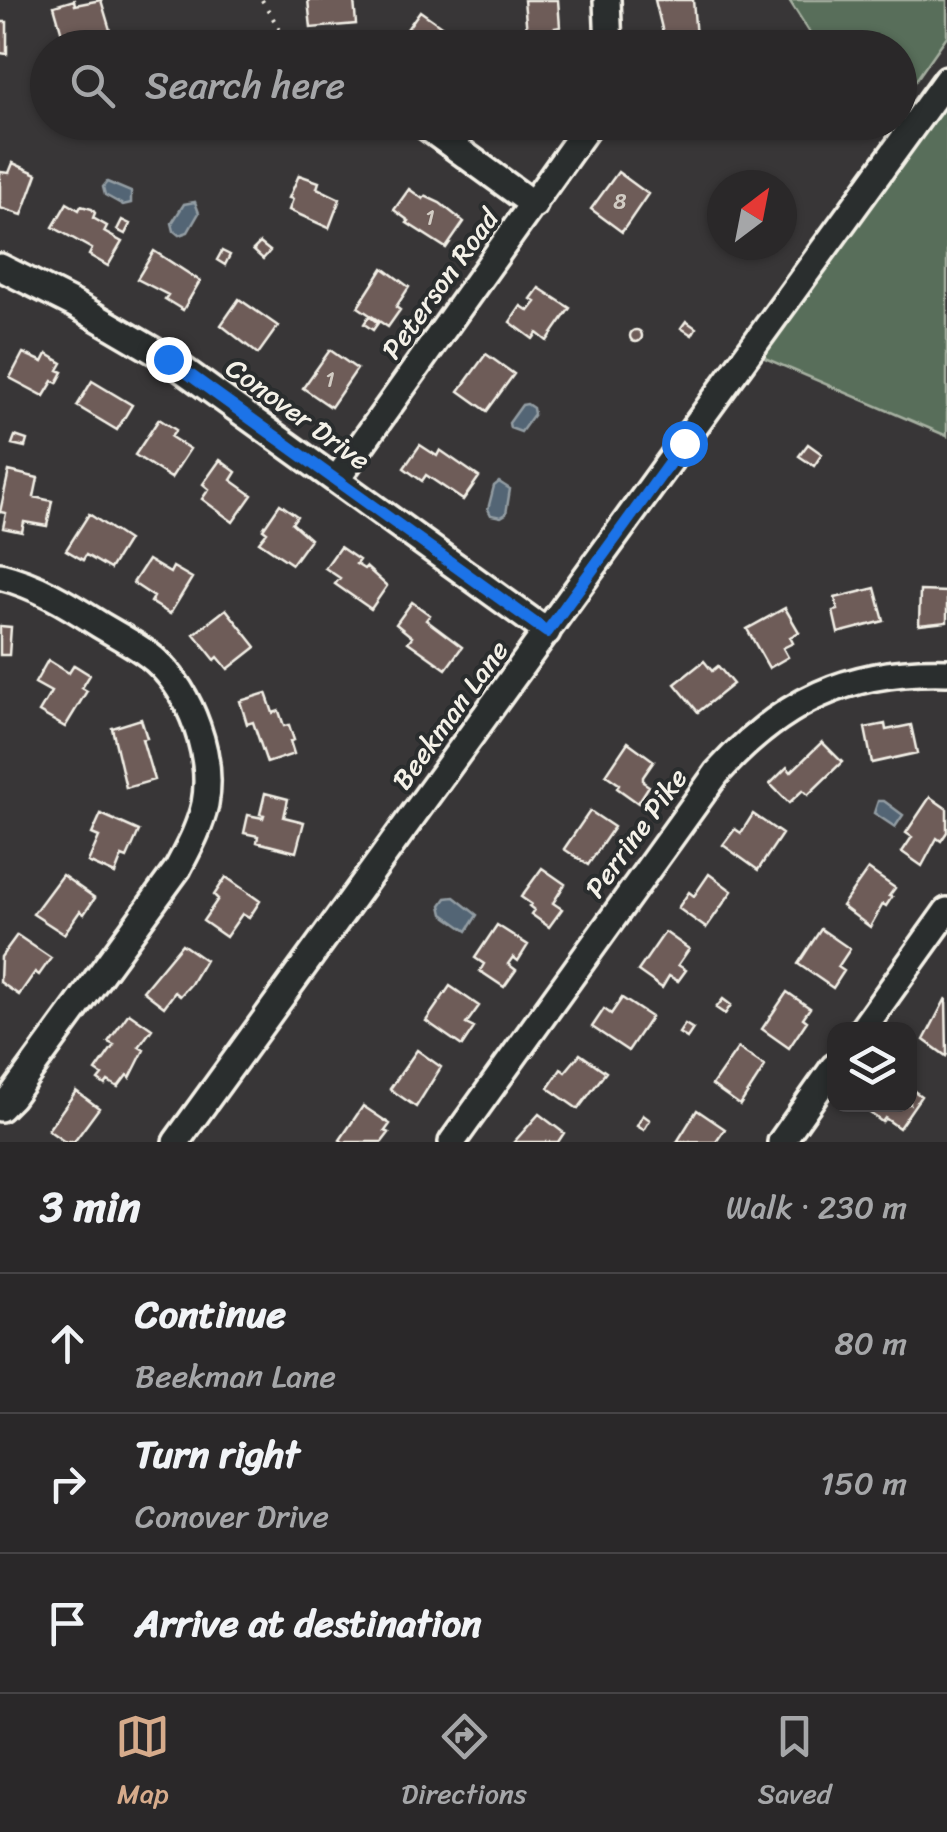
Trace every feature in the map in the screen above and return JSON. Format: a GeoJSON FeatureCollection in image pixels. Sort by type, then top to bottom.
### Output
{"type":"FeatureCollection","features":[{"type":"Feature","properties":{"kind":"street"},"geometry":{"type":"LineString","coordinates":[[607,0],[608,30]]}},
{"type":"Feature","properties":{"kind":"street","name":"Beekman Lane"},"geometry":{"type":"LineString","coordinates":[[917,120],[947,79]]}},
{"type":"Feature","properties":{"kind":"street"},"geometry":{"type":"LineString","coordinates":[[445,140],[534,204]]}},
{"type":"Feature","properties":{"kind":"street","name":"Peterson Road"},"geometry":{"type":"LineString","coordinates":[[337,479],[578,140]]}},
{"type":"Feature","properties":{"kind":"street","name":"Beekman Lane"},"geometry":{"type":"LineString","coordinates":[[176,1142],[903,140]]}},
{"type":"Feature","properties":{"kind":"street","name":"Conover Drive"},"geometry":{"type":"LineString","coordinates":[[0,266],[168,359],[547,632]]}},
{"type":"Feature","properties":{"kind":"street"},"geometry":{"type":"LineString","coordinates":[[0,576],[24,582],[57,598],[155,660],[175,683],[190,710],[205,765],[206,800],[197,832],[178,868],[0,1108]]}},
{"type":"Feature","properties":{"kind":"street","name":"Perrine Pike"},"geometry":{"type":"LineString","coordinates":[[452,1142],[717,772],[740,747],[794,706],[847,682],[919,671],[947,672]]}},
{"type":"Feature","properties":{"kind":"street"},"geometry":{"type":"LineString","coordinates":[[868,1022],[947,911]]}},
{"type":"Feature","properties":{"kind":"street"},"geometry":{"type":"LineString","coordinates":[[780,1142],[827,1077]]}},
{"type":"Feature","properties":{"kind":"path"},"geometry":{"type":"LineString","coordinates":[[262,0],[280,30]]}},
{"type":"Feature","properties":{"kind":"green space"},"geometry":{"type":"Polygon","coordinates":[[[789,0],[947,0],[947,36],[917,79],[917,30],[808,30],[789,0]]]}},
{"type":"Feature","properties":{"kind":"green space"},"geometry":{"type":"Polygon","coordinates":[[[947,103],[947,436],[760,356],[947,103]]]}},
{"type":"Feature","properties":{"kind":"water"},"geometry":{"type":"Polygon","coordinates":[[[107,182],[131,192],[131,203],[123,205],[105,195],[103,187],[107,182]]]}},
{"type":"Feature","properties":{"kind":"water"},"geometry":{"type":"Polygon","coordinates":[[[195,202],[199,213],[188,232],[179,235],[172,223],[184,204],[195,202]]]}},
{"type":"Feature","properties":{"kind":"water"},"geometry":{"type":"Polygon","coordinates":[[[527,404],[534,414],[521,432],[510,428],[509,423],[527,404]]]}},
{"type":"Feature","properties":{"kind":"water"},"geometry":{"type":"Polygon","coordinates":[[[499,482],[510,489],[506,514],[501,517],[491,515],[488,509],[494,486],[499,482]]]}},
{"type":"Feature","properties":{"kind":"water"},"geometry":{"type":"Polygon","coordinates":[[[878,801],[903,815],[895,827],[874,813],[878,801]]]}},
{"type":"Feature","properties":{"kind":"water"},"geometry":{"type":"Polygon","coordinates":[[[454,897],[477,915],[467,931],[443,914],[441,905],[446,898],[454,897]]]}},
{"type":"Feature","properties":{"kind":"building"},"geometry":{"type":"Polygon","coordinates":[[[74,0],[75,5],[101,0],[110,30],[61,30],[54,6],[74,0]]]}},
{"type":"Feature","properties":{"kind":"building"},"geometry":{"type":"Polygon","coordinates":[[[308,0],[354,0],[356,24],[311,28],[308,0]]]}},
{"type":"Feature","properties":{"kind":"building"},"geometry":{"type":"Polygon","coordinates":[[[524,0],[558,0],[560,27],[527,30],[524,0]]]}},
{"type":"Feature","properties":{"kind":"building"},"geometry":{"type":"Polygon","coordinates":[[[655,0],[693,0],[695,30],[662,30],[655,0]]]}},
{"type":"Feature","properties":{"kind":"building"},"geometry":{"type":"Polygon","coordinates":[[[420,11],[447,30],[406,30],[420,11]]]}},
{"type":"Feature","properties":{"kind":"building"},"geometry":{"type":"Polygon","coordinates":[[[0,22],[7,22],[7,54],[0,53],[0,22]]]}},
{"type":"Feature","properties":{"kind":"building"},"geometry":{"type":"Polygon","coordinates":[[[13,163],[37,174],[22,215],[0,208],[0,172],[9,173],[13,163]]]}},
{"type":"Feature","properties":{"kind":"building"},"geometry":{"type":"Polygon","coordinates":[[[618,172],[648,194],[622,232],[591,209],[618,172]]]}},
{"type":"Feature","properties":{"kind":"building"},"geometry":{"type":"Polygon","coordinates":[[[299,175],[319,182],[317,188],[340,199],[329,228],[289,210],[293,199],[289,198],[299,175]]]}},
{"type":"Feature","properties":{"kind":"building"},"geometry":{"type":"Polygon","coordinates":[[[409,189],[423,199],[425,196],[440,203],[464,222],[446,248],[394,210],[409,189]]]}},
{"type":"Feature","properties":{"kind":"building"},"geometry":{"type":"Polygon","coordinates":[[[67,203],[79,210],[81,206],[92,209],[93,218],[107,226],[104,232],[122,242],[108,266],[89,255],[92,249],[53,227],[67,203]]]}},
{"type":"Feature","properties":{"kind":"building"},"geometry":{"type":"Polygon","coordinates":[[[122,220],[130,224],[125,234],[117,230],[122,220]]]}},
{"type":"Feature","properties":{"kind":"building"},"geometry":{"type":"Polygon","coordinates":[[[260,243],[270,251],[263,259],[253,250],[260,243]]]}},
{"type":"Feature","properties":{"kind":"building"},"geometry":{"type":"Polygon","coordinates":[[[154,251],[200,281],[183,310],[165,299],[168,295],[137,279],[154,251]]]}},
{"type":"Feature","properties":{"kind":"building"},"geometry":{"type":"Polygon","coordinates":[[[222,251],[230,255],[225,265],[217,260],[222,251]]]}},
{"type":"Feature","properties":{"kind":"building"},"geometry":{"type":"Polygon","coordinates":[[[383,268],[409,287],[388,327],[358,307],[383,268]]]}},
{"type":"Feature","properties":{"kind":"building"},"geometry":{"type":"Polygon","coordinates":[[[539,288],[570,308],[547,341],[537,333],[533,339],[510,322],[521,306],[529,311],[539,288]]]}},
{"type":"Feature","properties":{"kind":"building"},"geometry":{"type":"Polygon","coordinates":[[[239,299],[278,326],[258,354],[221,325],[239,299]]]}},
{"type":"Feature","properties":{"kind":"building"},"geometry":{"type":"Polygon","coordinates":[[[369,316],[378,323],[373,330],[364,324],[369,316]]]}},
{"type":"Feature","properties":{"kind":"building"},"geometry":{"type":"Polygon","coordinates":[[[686,321],[696,328],[692,335],[681,328],[686,321]]]}},
{"type":"Feature","properties":{"kind":"building"},"geometry":{"type":"Polygon","coordinates":[[[636,330],[642,336],[636,342],[630,336],[636,330]]]}},
{"type":"Feature","properties":{"kind":"building"},"geometry":{"type":"Polygon","coordinates":[[[330,350],[357,369],[331,407],[303,388],[330,350]]]}},
{"type":"Feature","properties":{"kind":"building"},"geometry":{"type":"Polygon","coordinates":[[[23,353],[43,362],[47,354],[62,363],[58,370],[63,372],[57,383],[53,381],[44,396],[10,378],[23,353]]]}},
{"type":"Feature","properties":{"kind":"building"},"geometry":{"type":"Polygon","coordinates":[[[486,354],[514,374],[487,411],[459,391],[486,354]]]}},
{"type":"Feature","properties":{"kind":"building"},"geometry":{"type":"Polygon","coordinates":[[[92,381],[132,405],[117,430],[77,406],[92,381]]]}},
{"type":"Feature","properties":{"kind":"building"},"geometry":{"type":"Polygon","coordinates":[[[159,419],[176,430],[171,437],[190,449],[171,478],[135,455],[159,419]]]}},
{"type":"Feature","properties":{"kind":"building"},"geometry":{"type":"Polygon","coordinates":[[[15,436],[27,440],[25,447],[12,444],[15,436]]]}},
{"type":"Feature","properties":{"kind":"building"},"geometry":{"type":"Polygon","coordinates":[[[808,444],[822,454],[814,466],[799,456],[808,444]]]}},
{"type":"Feature","properties":{"kind":"building"},"geometry":{"type":"Polygon","coordinates":[[[420,445],[437,456],[440,450],[479,477],[463,500],[426,475],[422,481],[404,468],[420,445]]]}},
{"type":"Feature","properties":{"kind":"building"},"geometry":{"type":"Polygon","coordinates":[[[220,460],[236,472],[231,480],[252,495],[233,522],[202,499],[209,489],[203,484],[220,460]]]}},
{"type":"Feature","properties":{"kind":"building"},"geometry":{"type":"Polygon","coordinates":[[[9,471],[38,478],[34,497],[52,501],[47,526],[24,522],[22,532],[3,528],[6,513],[0,512],[9,471]]]}},
{"type":"Feature","properties":{"kind":"building"},"geometry":{"type":"Polygon","coordinates":[[[280,504],[297,516],[292,523],[310,539],[292,564],[259,542],[280,504]]]}},
{"type":"Feature","properties":{"kind":"building"},"geometry":{"type":"Polygon","coordinates":[[[89,514],[128,540],[110,569],[86,555],[83,560],[66,550],[89,514]]]}},
{"type":"Feature","properties":{"kind":"building"},"geometry":{"type":"Polygon","coordinates":[[[340,547],[387,586],[371,609],[335,584],[340,578],[325,568],[340,547]]]}},
{"type":"Feature","properties":{"kind":"building"},"geometry":{"type":"Polygon","coordinates":[[[148,560],[170,573],[173,567],[192,578],[170,614],[151,602],[154,597],[133,583],[148,560]]]}},
{"type":"Feature","properties":{"kind":"building"},"geometry":{"type":"Polygon","coordinates":[[[875,588],[884,621],[838,633],[833,611],[838,610],[835,598],[875,588]]]}},
{"type":"Feature","properties":{"kind":"building"},"geometry":{"type":"Polygon","coordinates":[[[920,591],[947,592],[947,622],[919,625],[920,591]]]}},
{"type":"Feature","properties":{"kind":"building"},"geometry":{"type":"Polygon","coordinates":[[[412,602],[430,615],[426,620],[462,647],[446,669],[408,642],[412,637],[396,624],[412,602]]]}},
{"type":"Feature","properties":{"kind":"building"},"geometry":{"type":"Polygon","coordinates":[[[785,608],[799,632],[790,637],[793,643],[783,648],[788,657],[769,668],[747,629],[785,608]]]}},
{"type":"Feature","properties":{"kind":"building"},"geometry":{"type":"Polygon","coordinates":[[[226,609],[256,647],[228,669],[218,657],[215,660],[194,634],[226,609]]]}},
{"type":"Feature","properties":{"kind":"building"},"geometry":{"type":"Polygon","coordinates":[[[0,626],[11,627],[9,655],[0,655],[0,626]]]}},
{"type":"Feature","properties":{"kind":"building"},"geometry":{"type":"Polygon","coordinates":[[[48,660],[69,673],[74,665],[90,675],[82,688],[87,691],[65,727],[39,712],[51,692],[35,683],[48,660]]]}},
{"type":"Feature","properties":{"kind":"building"},"geometry":{"type":"Polygon","coordinates":[[[704,661],[712,671],[718,666],[733,684],[698,712],[675,684],[704,661]]]}},
{"type":"Feature","properties":{"kind":"building"},"geometry":{"type":"Polygon","coordinates":[[[266,693],[273,713],[279,711],[294,740],[290,741],[294,754],[267,763],[253,722],[247,724],[240,701],[266,693]]]}},
{"type":"Feature","properties":{"kind":"building"},"geometry":{"type":"Polygon","coordinates":[[[141,719],[147,738],[142,739],[154,780],[126,788],[112,728],[141,719]]]}},
{"type":"Feature","properties":{"kind":"building"},"geometry":{"type":"Polygon","coordinates":[[[885,724],[886,730],[911,725],[917,753],[872,763],[865,728],[885,724]]]}},
{"type":"Feature","properties":{"kind":"building"},"geometry":{"type":"Polygon","coordinates":[[[628,742],[654,761],[643,777],[649,786],[638,803],[606,775],[628,742]]]}},
{"type":"Feature","properties":{"kind":"building"},"geometry":{"type":"Polygon","coordinates":[[[822,742],[842,762],[808,795],[803,790],[789,803],[770,784],[787,767],[791,772],[822,742]]]}},
{"type":"Feature","properties":{"kind":"building"},"geometry":{"type":"Polygon","coordinates":[[[265,793],[288,799],[284,817],[304,822],[296,852],[257,842],[258,836],[244,833],[248,815],[263,818],[260,814],[265,793]]]}},
{"type":"Feature","properties":{"kind":"building"},"geometry":{"type":"Polygon","coordinates":[[[930,797],[947,809],[947,832],[941,841],[937,838],[922,866],[902,852],[912,837],[906,833],[930,797]]]}},
{"type":"Feature","properties":{"kind":"building"},"geometry":{"type":"Polygon","coordinates":[[[590,811],[614,827],[588,865],[564,849],[590,811]]]}},
{"type":"Feature","properties":{"kind":"building"},"geometry":{"type":"Polygon","coordinates":[[[101,814],[139,831],[115,874],[88,862],[99,837],[92,834],[101,814]]]}},
{"type":"Feature","properties":{"kind":"building"},"geometry":{"type":"Polygon","coordinates":[[[753,814],[782,834],[758,870],[723,845],[735,829],[741,833],[753,814]]]}},
{"type":"Feature","properties":{"kind":"building"},"geometry":{"type":"Polygon","coordinates":[[[542,868],[565,884],[553,903],[562,909],[549,927],[531,914],[531,904],[521,897],[542,868]]]}},
{"type":"Feature","properties":{"kind":"building"},"geometry":{"type":"Polygon","coordinates":[[[868,869],[895,888],[870,927],[842,906],[868,869]]]}},
{"type":"Feature","properties":{"kind":"building"},"geometry":{"type":"Polygon","coordinates":[[[709,874],[732,891],[706,928],[678,908],[689,892],[694,896],[709,874]]]}},
{"type":"Feature","properties":{"kind":"building"},"geometry":{"type":"Polygon","coordinates":[[[62,875],[95,898],[64,934],[33,914],[62,875]]]}},
{"type":"Feature","properties":{"kind":"building"},"geometry":{"type":"Polygon","coordinates":[[[226,877],[260,901],[249,918],[242,914],[226,937],[203,921],[218,899],[214,895],[226,877]]]}},
{"type":"Feature","properties":{"kind":"building"},"geometry":{"type":"Polygon","coordinates":[[[497,925],[528,945],[518,961],[513,957],[508,964],[516,970],[504,987],[480,971],[484,964],[475,958],[497,925]]]}},
{"type":"Feature","properties":{"kind":"building"},"geometry":{"type":"Polygon","coordinates":[[[821,929],[850,949],[838,967],[844,971],[833,988],[798,964],[821,929]]]}},
{"type":"Feature","properties":{"kind":"building"},"geometry":{"type":"Polygon","coordinates":[[[665,932],[689,949],[678,965],[686,970],[678,981],[669,976],[662,988],[638,971],[665,932]]]}},
{"type":"Feature","properties":{"kind":"building"},"geometry":{"type":"Polygon","coordinates":[[[17,935],[51,958],[19,995],[0,982],[1,957],[17,935]]]}},
{"type":"Feature","properties":{"kind":"building"},"geometry":{"type":"Polygon","coordinates":[[[182,944],[205,960],[191,984],[180,996],[175,992],[164,1007],[143,991],[182,944]]]}},
{"type":"Feature","properties":{"kind":"building"},"geometry":{"type":"Polygon","coordinates":[[[450,986],[479,1006],[466,1024],[474,1028],[462,1046],[426,1021],[450,986]]]}},
{"type":"Feature","properties":{"kind":"building"},"geometry":{"type":"Polygon","coordinates":[[[787,992],[810,1008],[803,1018],[807,1021],[789,1048],[762,1029],[787,992]]]}},
{"type":"Feature","properties":{"kind":"building"},"geometry":{"type":"Polygon","coordinates":[[[622,998],[651,1017],[628,1051],[592,1027],[604,1009],[611,1014],[622,998]]]}},
{"type":"Feature","properties":{"kind":"building"},"geometry":{"type":"Polygon","coordinates":[[[946,998],[947,1054],[946,1056],[924,1040],[946,998]]]}},
{"type":"Feature","properties":{"kind":"building"},"geometry":{"type":"Polygon","coordinates":[[[723,999],[731,1005],[725,1014],[716,1008],[723,999]]]}},
{"type":"Feature","properties":{"kind":"building"},"geometry":{"type":"Polygon","coordinates":[[[129,1013],[152,1029],[139,1047],[144,1050],[130,1078],[127,1075],[118,1087],[108,1081],[105,1085],[98,1080],[102,1075],[96,1071],[114,1045],[108,1042],[129,1013]]]}},
{"type":"Feature","properties":{"kind":"building"},"geometry":{"type":"Polygon","coordinates":[[[685,1024],[693,1029],[687,1038],[679,1033],[685,1024]]]}},
{"type":"Feature","properties":{"kind":"building"},"geometry":{"type":"Polygon","coordinates":[[[738,1048],[765,1066],[740,1105],[712,1085],[738,1048]]]}},
{"type":"Feature","properties":{"kind":"building"},"geometry":{"type":"Polygon","coordinates":[[[417,1050],[441,1067],[416,1107],[390,1089],[417,1050]]]}},
{"type":"Feature","properties":{"kind":"building"},"geometry":{"type":"Polygon","coordinates":[[[580,1054],[606,1072],[578,1109],[548,1088],[561,1069],[565,1072],[580,1054]]]}},
{"type":"Feature","properties":{"kind":"building"},"geometry":{"type":"Polygon","coordinates":[[[76,1091],[99,1108],[74,1142],[65,1142],[48,1130],[76,1091]]]}},
{"type":"Feature","properties":{"kind":"building"},"geometry":{"type":"Polygon","coordinates":[[[363,1106],[390,1124],[385,1131],[389,1133],[382,1142],[343,1142],[340,1140],[363,1106]]]}},
{"type":"Feature","properties":{"kind":"building"},"geometry":{"type":"Polygon","coordinates":[[[697,1110],[725,1129],[716,1142],[677,1142],[697,1110]]]}},
{"type":"Feature","properties":{"kind":"building"},"geometry":{"type":"Polygon","coordinates":[[[869,1112],[910,1112],[899,1128],[885,1118],[882,1122],[869,1112]]]}},
{"type":"Feature","properties":{"kind":"building"},"geometry":{"type":"Polygon","coordinates":[[[539,1114],[564,1133],[558,1142],[514,1142],[539,1114]]]}},
{"type":"Feature","properties":{"kind":"building"},"geometry":{"type":"Polygon","coordinates":[[[643,1115],[650,1120],[644,1130],[637,1126],[643,1115]]]}},
{"type":"Feature","properties":{"kind":"route"},"geometry":{"type":"LineString","coordinates":[[168,359],[547,632],[684,443]]}}]}
